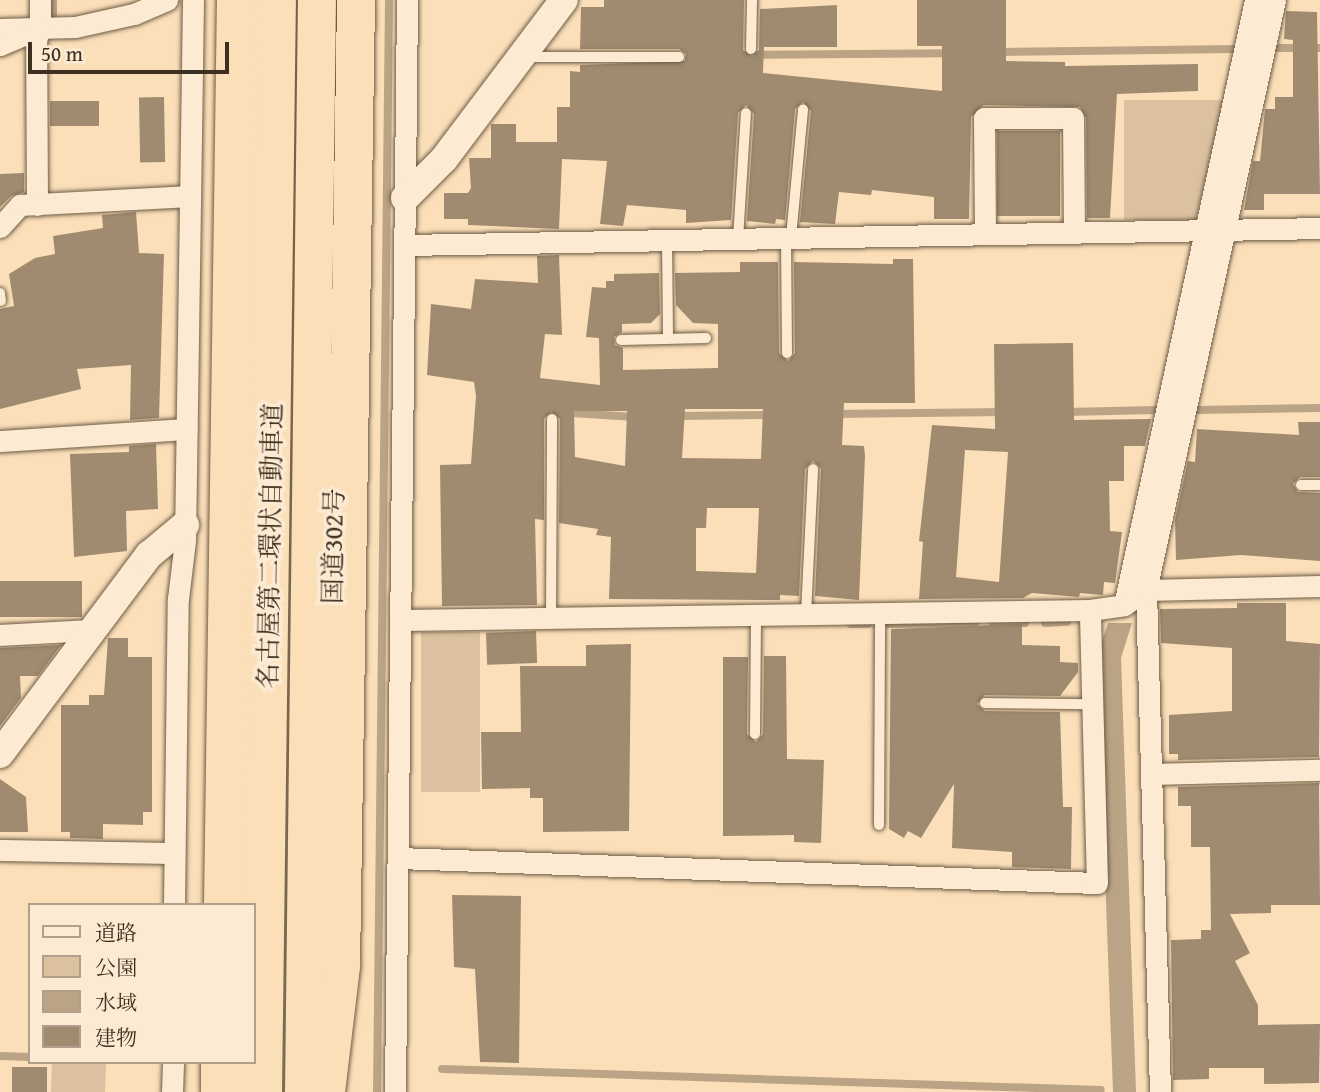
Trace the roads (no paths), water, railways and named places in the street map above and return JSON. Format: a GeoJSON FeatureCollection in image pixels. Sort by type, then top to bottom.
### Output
{"type":"FeatureCollection","features":[{"type":"Feature","properties":{"kind":"highway"},"geometry":{"type":"LineString","coordinates":[[223,903],[236,0]]}},
{"type":"Feature","properties":{"kind":"highway"},"geometry":{"type":"LineString","coordinates":[[244,903],[255,0]]}},
{"type":"Feature","properties":{"kind":"highway","name":"名古屋第二環状自動車道"},"geometry":{"type":"LineString","coordinates":[[263,1092],[277,0]]}},
{"type":"Feature","properties":{"kind":"highway","name":"名古屋第二環状自動車道"},"geometry":{"type":"LineString","coordinates":[[304,1092],[317,0]]}},
{"type":"Feature","properties":{"kind":"highway","name":"国道302号"},"geometry":{"type":"LineString","coordinates":[[326,1092],[340,0]]}},
{"type":"Feature","properties":{"kind":"highway"},"geometry":{"type":"LineString","coordinates":[[326,1092],[341,966],[356,0]]}},
{"type":"Feature","properties":{"kind":"highway"},"geometry":{"type":"LineString","coordinates":[[220,1064],[220,1092]]}},
{"type":"Feature","properties":{"kind":"highway"},"geometry":{"type":"LineString","coordinates":[[242,1092],[243,1064]]}},
{"type":"Feature","properties":{"kind":"street"},"geometry":{"type":"LineString","coordinates":[[37,205],[36,40],[40,28],[40,0]]}},
{"type":"Feature","properties":{"kind":"street"},"geometry":{"type":"LineString","coordinates":[[0,29],[40,28],[110,19],[167,0]]}},
{"type":"Feature","properties":{"kind":"street"},"geometry":{"type":"LineString","coordinates":[[174,903],[178,599],[185,525],[193,0]]}},
{"type":"Feature","properties":{"kind":"street"},"geometry":{"type":"LineString","coordinates":[[395,1092],[407,0]]}},
{"type":"Feature","properties":{"kind":"street"},"geometry":{"type":"LineString","coordinates":[[405,198],[444,159],[564,0]]}},
{"type":"Feature","properties":{"kind":"street"},"geometry":{"type":"LineString","coordinates":[[1160,1092],[1146,590],[1255,0]]}},
{"type":"Feature","properties":{"kind":"street"},"geometry":{"type":"LineString","coordinates":[[1124,605],[1214,230],[1275,0]]}},
{"type":"Feature","properties":{"kind":"street"},"geometry":{"type":"LineString","coordinates":[[0,45],[40,28]]}},
{"type":"Feature","properties":{"kind":"street"},"geometry":{"type":"LineString","coordinates":[[985,234],[984,118],[1073,118],[1074,233]]}},
{"type":"Feature","properties":{"kind":"street"},"geometry":{"type":"LineString","coordinates":[[0,227],[20,205],[190,197]]}},
{"type":"Feature","properties":{"kind":"street"},"geometry":{"type":"LineString","coordinates":[[405,245],[1320,228]]}},
{"type":"Feature","properties":{"kind":"street"},"geometry":{"type":"LineString","coordinates":[[0,441],[187,429]]}},
{"type":"Feature","properties":{"kind":"street"},"geometry":{"type":"LineString","coordinates":[[0,754],[89,630],[149,555],[185,525]]}},
{"type":"Feature","properties":{"kind":"street"},"geometry":{"type":"LineString","coordinates":[[402,620],[1090,610],[1124,605],[1146,590],[1320,586]]}},
{"type":"Feature","properties":{"kind":"street"},"geometry":{"type":"LineString","coordinates":[[398,858],[1097,883],[1088,704],[1090,610]]}},
{"type":"Feature","properties":{"kind":"street"},"geometry":{"type":"LineString","coordinates":[[0,635],[89,630]]}},
{"type":"Feature","properties":{"kind":"street"},"geometry":{"type":"LineString","coordinates":[[1151,774],[1320,770]]}},
{"type":"Feature","properties":{"kind":"street"},"geometry":{"type":"LineString","coordinates":[[0,850],[174,853]]}},
{"type":"Feature","properties":{"kind":"street"},"geometry":{"type":"LineString","coordinates":[[173,1064],[173,1092]]}},
{"type":"Feature","properties":{"kind":"lane"},"geometry":{"type":"LineString","coordinates":[[751,48],[752,0]]}},
{"type":"Feature","properties":{"kind":"lane"},"geometry":{"type":"LineString","coordinates":[[521,57],[679,57]]}},
{"type":"Feature","properties":{"kind":"lane"},"geometry":{"type":"LineString","coordinates":[[787,353],[789,238],[803,110]]}},
{"type":"Feature","properties":{"kind":"lane"},"geometry":{"type":"LineString","coordinates":[[738,239],[746,113]]}},
{"type":"Feature","properties":{"kind":"lane"},"geometry":{"type":"LineString","coordinates":[[667,240],[668,339]]}},
{"type":"Feature","properties":{"kind":"lane"},"geometry":{"type":"LineString","coordinates":[[621,340],[706,338]]}},
{"type":"Feature","properties":{"kind":"lane"},"geometry":{"type":"LineString","coordinates":[[551,618],[552,419]]}},
{"type":"Feature","properties":{"kind":"lane"},"geometry":{"type":"LineString","coordinates":[[806,614],[813,469]]}},
{"type":"Feature","properties":{"kind":"lane"},"geometry":{"type":"LineString","coordinates":[[1301,485],[1320,485]]}},
{"type":"Feature","properties":{"kind":"lane"},"geometry":{"type":"LineString","coordinates":[[879,825],[880,613]]}},
{"type":"Feature","properties":{"kind":"lane"},"geometry":{"type":"LineString","coordinates":[[755,734],[756,614]]}},
{"type":"Feature","properties":{"kind":"lane"},"geometry":{"type":"LineString","coordinates":[[985,703],[1088,704]]}},
{"type":"Feature","properties":{"kind":"water"},"geometry":{"type":"Polygon","coordinates":[[[1108,623],[1132,623],[1121,658],[1136,1092],[1113,1092],[1097,656],[1108,623]]]}},
{"type":"Feature","properties":{"kind":"waterway"},"geometry":{"type":"LineString","coordinates":[[53,0],[53,17]]}},
{"type":"Feature","properties":{"kind":"waterway"},"geometry":{"type":"LineString","coordinates":[[377,1092],[389,0]]}},
{"type":"Feature","properties":{"kind":"waterway"},"geometry":{"type":"LineString","coordinates":[[1273,48],[1320,48]]}},
{"type":"Feature","properties":{"kind":"waterway"},"geometry":{"type":"LineString","coordinates":[[995,52],[1236,49]]}},
{"type":"Feature","properties":{"kind":"waterway"},"geometry":{"type":"LineString","coordinates":[[740,55],[951,53]]}},
{"type":"Feature","properties":{"kind":"waterway"},"geometry":{"type":"LineString","coordinates":[[1195,410],[1320,408]]}},
{"type":"Feature","properties":{"kind":"waterway"},"geometry":{"type":"LineString","coordinates":[[1064,412],[1158,410]]}},
{"type":"Feature","properties":{"kind":"waterway"},"geometry":{"type":"LineString","coordinates":[[540,411],[635,417]]}},
{"type":"Feature","properties":{"kind":"waterway"},"geometry":{"type":"LineString","coordinates":[[833,414],[1006,412]]}},
{"type":"Feature","properties":{"kind":"waterway"},"geometry":{"type":"LineString","coordinates":[[676,416],[771,415]]}},
{"type":"Feature","properties":{"kind":"waterway"},"geometry":{"type":"LineString","coordinates":[[1045,623],[1067,622]]}},
{"type":"Feature","properties":{"kind":"waterway"},"geometry":{"type":"LineString","coordinates":[[889,624],[975,623]]}},
{"type":"Feature","properties":{"kind":"waterway"},"geometry":{"type":"LineString","coordinates":[[993,623],[1025,623]]}},
{"type":"Feature","properties":{"kind":"waterway"},"geometry":{"type":"LineString","coordinates":[[851,624],[868,624]]}},
{"type":"Feature","properties":{"kind":"waterway"},"geometry":{"type":"LineString","coordinates":[[0,1056],[28,1057]]}},
{"type":"Feature","properties":{"kind":"waterway"},"geometry":{"type":"LineString","coordinates":[[442,1069],[1101,1090]]}}]}
